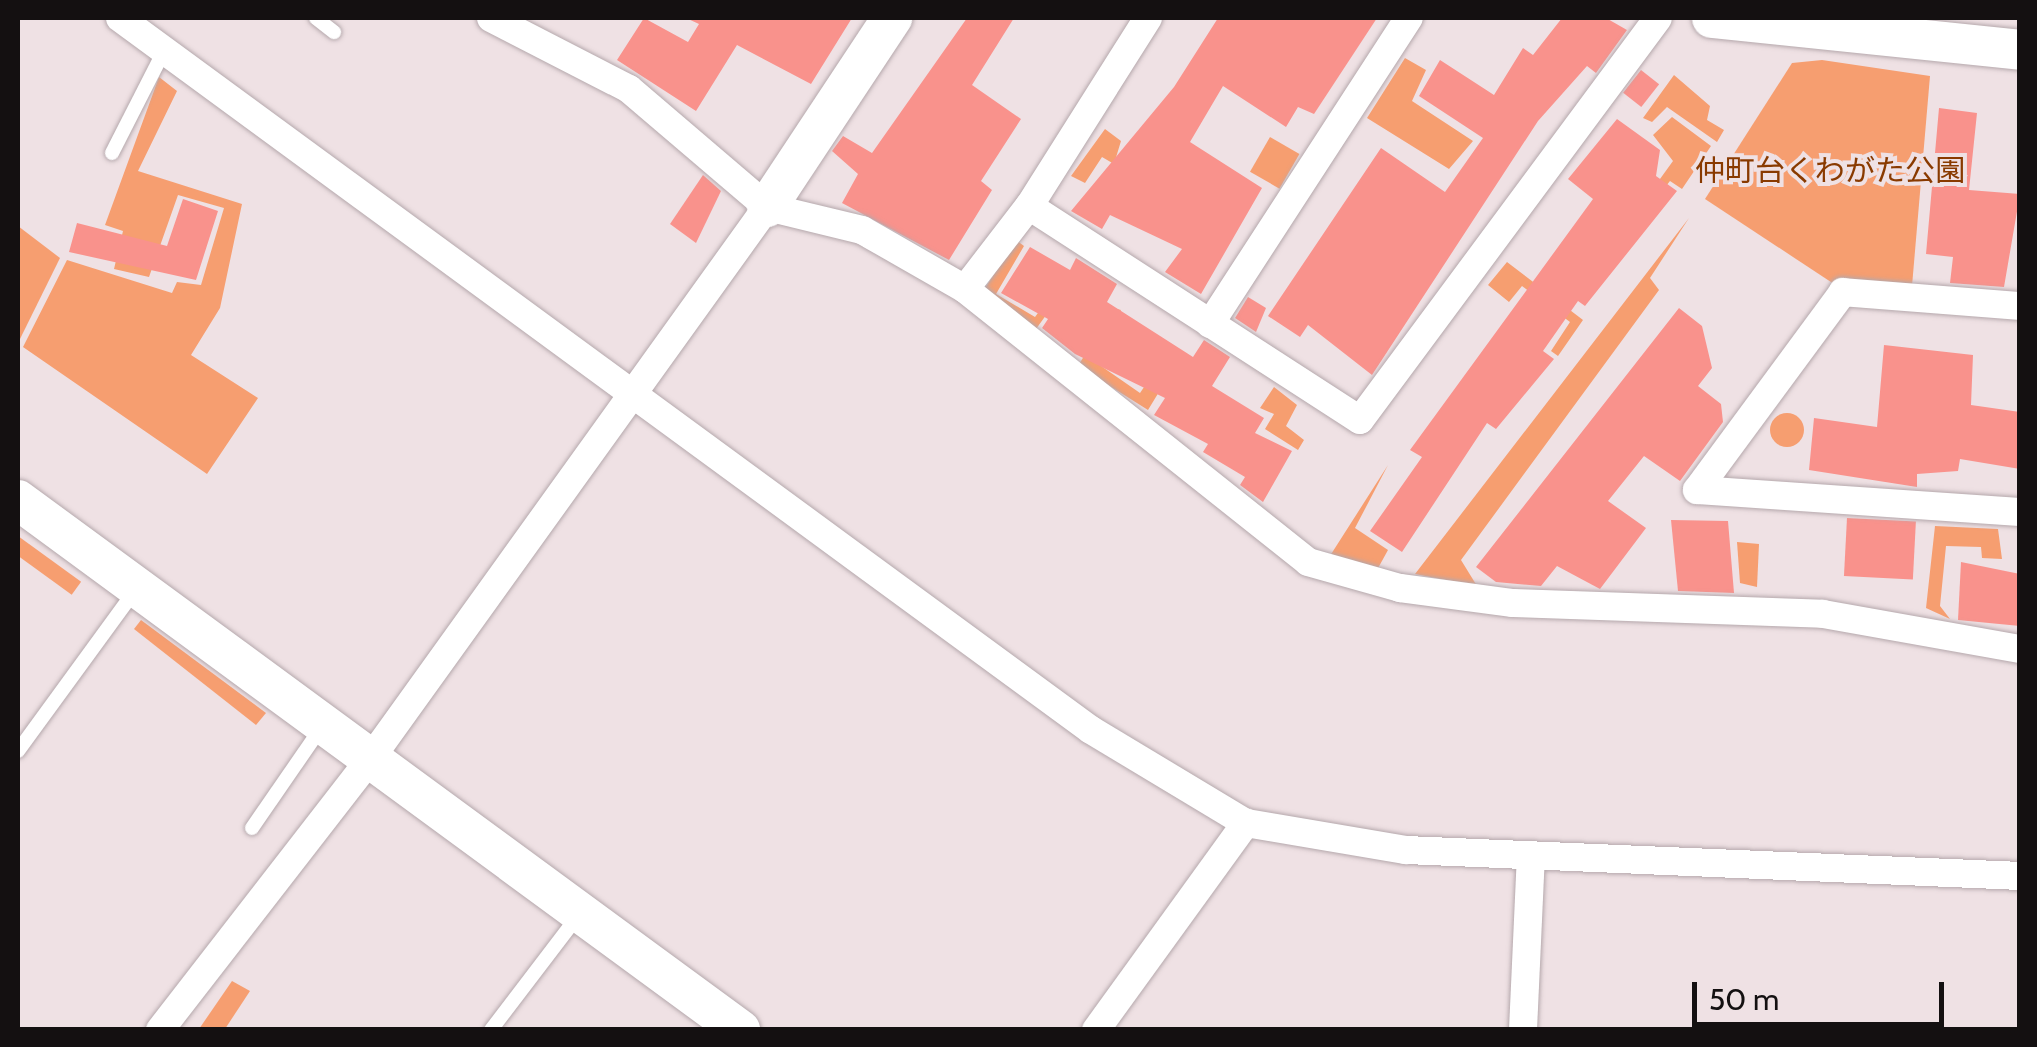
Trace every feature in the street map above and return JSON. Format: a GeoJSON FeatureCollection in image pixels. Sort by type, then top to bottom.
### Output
{"type":"FeatureCollection","features":[{"type":"Feature","properties":{"kind":"street"},"geometry":{"type":"LineString","coordinates":[[120,18],[629,396],[1090,730],[1246,824],[1386,848],[2020,876]]}},
{"type":"Feature","properties":{"kind":"street"},"geometry":{"type":"LineString","coordinates":[[491,18],[629,90],[767,207],[862,230],[965,289],[1276,540],[1344,576],[1513,603],[1822,614],[2020,649]]}},
{"type":"Feature","properties":{"kind":"street"},"geometry":{"type":"LineString","coordinates":[[160,1030],[372,758],[767,207],[892,18]]}},
{"type":"Feature","properties":{"kind":"street"},"geometry":{"type":"LineString","coordinates":[[965,289],[1029,206],[1148,18]]}},
{"type":"Feature","properties":{"kind":"street"},"geometry":{"type":"LineString","coordinates":[[1210,324],[1409,18]]}},
{"type":"Feature","properties":{"kind":"street"},"geometry":{"type":"LineString","coordinates":[[1029,206],[1360,420],[1658,18]]}},
{"type":"Feature","properties":{"kind":"street"},"geometry":{"type":"LineString","coordinates":[[1712,18],[1920,26],[2020,50]]}},
{"type":"Feature","properties":{"kind":"street"},"geometry":{"type":"LineString","coordinates":[[2020,306],[1844,292],[1696,490],[2020,512]]}},
{"type":"Feature","properties":{"kind":"street"},"geometry":{"type":"LineString","coordinates":[[18,500],[740,1030]]}},
{"type":"Feature","properties":{"kind":"street"},"geometry":{"type":"LineString","coordinates":[[1096,1030],[1246,824]]}},
{"type":"Feature","properties":{"kind":"street"},"geometry":{"type":"LineString","coordinates":[[1523,1030],[1531,856]]}},
{"type":"Feature","properties":{"kind":"lane"},"geometry":{"type":"LineString","coordinates":[[316,18],[334,32]]}},
{"type":"Feature","properties":{"kind":"lane"},"geometry":{"type":"LineString","coordinates":[[112,154],[164,50]]}},
{"type":"Feature","properties":{"kind":"lane"},"geometry":{"type":"LineString","coordinates":[[18,751],[137,587]]}},
{"type":"Feature","properties":{"kind":"lane"},"geometry":{"type":"LineString","coordinates":[[252,828],[324,723]]}},
{"type":"Feature","properties":{"kind":"lane"},"geometry":{"type":"LineString","coordinates":[[491,1030],[581,912]]}},
{"type":"Feature","properties":{"kind":"green space"},"geometry":{"type":"Polygon","coordinates":[[[1405,58],[1426,70],[1412,101],[1473,141],[1449,169],[1367,118],[1405,58]]]}},
{"type":"Feature","properties":{"kind":"green space","name":"仲町台くわがた公園"},"geometry":{"type":"Polygon","coordinates":[[[1822,60],[1930,76],[1912,286],[1837,286],[1705,199],[1792,63],[1822,60]]]}},
{"type":"Feature","properties":{"kind":"green space"},"geometry":{"type":"Polygon","coordinates":[[[1674,75],[1710,106],[1707,120],[1724,130],[1717,142],[1667,107],[1652,122],[1643,118],[1674,75]]]}},
{"type":"Feature","properties":{"kind":"green space"},"geometry":{"type":"Polygon","coordinates":[[[159,77],[177,91],[138,171],[242,204],[220,308],[191,355],[258,398],[207,474],[23,347],[67,260],[172,293],[177,282],[201,285],[224,208],[178,195],[149,277],[114,269],[123,231],[105,225],[159,77]]]}},
{"type":"Feature","properties":{"kind":"green space"},"geometry":{"type":"Polygon","coordinates":[[[1672,117],[1711,146],[1682,189],[1670,181],[1658,196],[1652,190],[1673,161],[1653,135],[1672,117]]]}},
{"type":"Feature","properties":{"kind":"green space"},"geometry":{"type":"Polygon","coordinates":[[[1105,129],[1121,141],[1114,164],[1102,157],[1085,183],[1071,176],[1105,129]]]}},
{"type":"Feature","properties":{"kind":"green space"},"geometry":{"type":"Polygon","coordinates":[[[1270,137],[1299,154],[1279,189],[1250,172],[1270,137]]]}},
{"type":"Feature","properties":{"kind":"green space"},"geometry":{"type":"Polygon","coordinates":[[[1689,218],[1650,278],[1659,290],[1461,560],[1477,586],[1415,574],[1689,218]]]}},
{"type":"Feature","properties":{"kind":"green space"},"geometry":{"type":"Polygon","coordinates":[[[18,226],[60,258],[19,341],[18,340],[18,226]]]}},
{"type":"Feature","properties":{"kind":"green space"},"geometry":{"type":"Polygon","coordinates":[[[1016,240],[1024,246],[996,294],[1035,317],[1063,279],[1070,282],[1036,329],[982,293],[1016,240]]]}},
{"type":"Feature","properties":{"kind":"green space"},"geometry":{"type":"Polygon","coordinates":[[[1507,262],[1583,320],[1558,356],[1551,351],[1570,322],[1522,286],[1509,302],[1488,285],[1507,262]]]}},
{"type":"Feature","properties":{"kind":"green space"},"geometry":{"type":"Polygon","coordinates":[[[1113,308],[1121,310],[1091,359],[1140,393],[1167,353],[1179,359],[1148,410],[1078,366],[1113,308]]]}},
{"type":"Feature","properties":{"kind":"green space"},"geometry":{"type":"Polygon","coordinates":[[[1274,387],[1297,405],[1286,426],[1304,440],[1298,450],[1265,429],[1274,414],[1260,408],[1274,387]]]}},
{"type":"Feature","properties":{"kind":"green space"},"geometry":{"type":"Polygon","coordinates":[[[1787,413],[1799,418],[1804,430],[1799,442],[1787,447],[1775,442],[1770,430],[1775,418],[1787,413]]]}},
{"type":"Feature","properties":{"kind":"green space"},"geometry":{"type":"Polygon","coordinates":[[[1388,465],[1355,528],[1388,550],[1377,570],[1328,559],[1388,465]]]}},
{"type":"Feature","properties":{"kind":"green space"},"geometry":{"type":"Polygon","coordinates":[[[1935,526],[1998,529],[2002,559],[1982,558],[1981,547],[1946,546],[1940,606],[1950,619],[1926,608],[1935,526]]]}},
{"type":"Feature","properties":{"kind":"green space"},"geometry":{"type":"Polygon","coordinates":[[[18,536],[81,582],[72,595],[18,556],[18,536]]]}},
{"type":"Feature","properties":{"kind":"green space"},"geometry":{"type":"Polygon","coordinates":[[[1737,542],[1759,544],[1757,587],[1740,583],[1737,542]]]}},
{"type":"Feature","properties":{"kind":"green space"},"geometry":{"type":"Polygon","coordinates":[[[141,620],[266,713],[256,725],[134,629],[141,620]]]}},
{"type":"Feature","properties":{"kind":"green space"},"geometry":{"type":"Polygon","coordinates":[[[232,981],[250,991],[225,1029],[199,1029],[232,981]]]}},
{"type":"Feature","properties":{"kind":"building"},"geometry":{"type":"Polygon","coordinates":[[[644,18],[688,42],[699,24],[686,18],[852,18],[811,84],[737,45],[696,111],[617,60],[644,18]]]}},
{"type":"Feature","properties":{"kind":"building"},"geometry":{"type":"Polygon","coordinates":[[[967,18],[1014,18],[972,85],[1021,119],[981,181],[992,190],[949,260],[842,203],[858,174],[832,151],[843,136],[872,153],[967,18]]]}},
{"type":"Feature","properties":{"kind":"building"},"geometry":{"type":"Polygon","coordinates":[[[1218,18],[1377,18],[1314,114],[1298,107],[1286,127],[1223,86],[1190,142],[1262,188],[1201,294],[1165,272],[1182,249],[1110,215],[1102,229],[1071,211],[1174,87],[1218,18]]]}},
{"type":"Feature","properties":{"kind":"building"},"geometry":{"type":"Polygon","coordinates":[[[1562,18],[1606,18],[1627,30],[1596,73],[1587,66],[1538,121],[1372,375],[1308,325],[1300,337],[1268,316],[1381,148],[1445,192],[1483,138],[1419,96],[1440,60],[1494,95],[1523,48],[1533,55],[1562,18]]]}},
{"type":"Feature","properties":{"kind":"building"},"geometry":{"type":"Polygon","coordinates":[[[1641,70],[1659,84],[1641,107],[1623,93],[1641,70]]]}},
{"type":"Feature","properties":{"kind":"building"},"geometry":{"type":"Polygon","coordinates":[[[1939,108],[1977,113],[1969,190],[2020,194],[2004,287],[1950,283],[1953,257],[1926,254],[1939,108]]]}},
{"type":"Feature","properties":{"kind":"building"},"geometry":{"type":"Polygon","coordinates":[[[1617,119],[1660,150],[1656,176],[1677,191],[1585,306],[1578,301],[1543,351],[1554,359],[1496,429],[1487,423],[1402,552],[1370,531],[1422,457],[1410,450],[1593,199],[1568,179],[1617,119]]]}},
{"type":"Feature","properties":{"kind":"building"},"geometry":{"type":"Polygon","coordinates":[[[703,175],[721,191],[696,243],[670,224],[703,175]]]}},
{"type":"Feature","properties":{"kind":"building"},"geometry":{"type":"Polygon","coordinates":[[[183,199],[218,211],[196,280],[69,252],[77,223],[167,246],[183,199]]]}},
{"type":"Feature","properties":{"kind":"building"},"geometry":{"type":"Polygon","coordinates":[[[1030,247],[1070,270],[1076,258],[1117,284],[1107,302],[1193,357],[1204,340],[1230,357],[1212,386],[1264,418],[1255,433],[1292,451],[1263,502],[1240,485],[1245,477],[1203,452],[1208,444],[1154,415],[1165,398],[1075,354],[1042,328],[1048,319],[1001,293],[1030,247]]]}},
{"type":"Feature","properties":{"kind":"building"},"geometry":{"type":"Polygon","coordinates":[[[1248,297],[1266,308],[1256,332],[1235,318],[1248,297]]]}},
{"type":"Feature","properties":{"kind":"building"},"geometry":{"type":"Polygon","coordinates":[[[1679,308],[1702,326],[1712,368],[1698,386],[1721,404],[1723,422],[1680,481],[1644,456],[1608,501],[1646,528],[1600,589],[1557,566],[1541,586],[1496,582],[1476,567],[1679,308]]]}},
{"type":"Feature","properties":{"kind":"building"},"geometry":{"type":"Polygon","coordinates":[[[1884,345],[1973,355],[1971,405],[2020,412],[2020,469],[1960,459],[1958,471],[1917,474],[1917,487],[1809,470],[1814,418],[1877,427],[1884,345]]]}},
{"type":"Feature","properties":{"kind":"building"},"geometry":{"type":"Polygon","coordinates":[[[1847,518],[1916,522],[1913,580],[1844,576],[1847,518]]]}},
{"type":"Feature","properties":{"kind":"building"},"geometry":{"type":"Polygon","coordinates":[[[1671,520],[1728,521],[1734,593],[1678,591],[1671,520]]]}},
{"type":"Feature","properties":{"kind":"building"},"geometry":{"type":"Polygon","coordinates":[[[1961,562],[2020,574],[2020,626],[1958,620],[1961,562]]]}}]}
